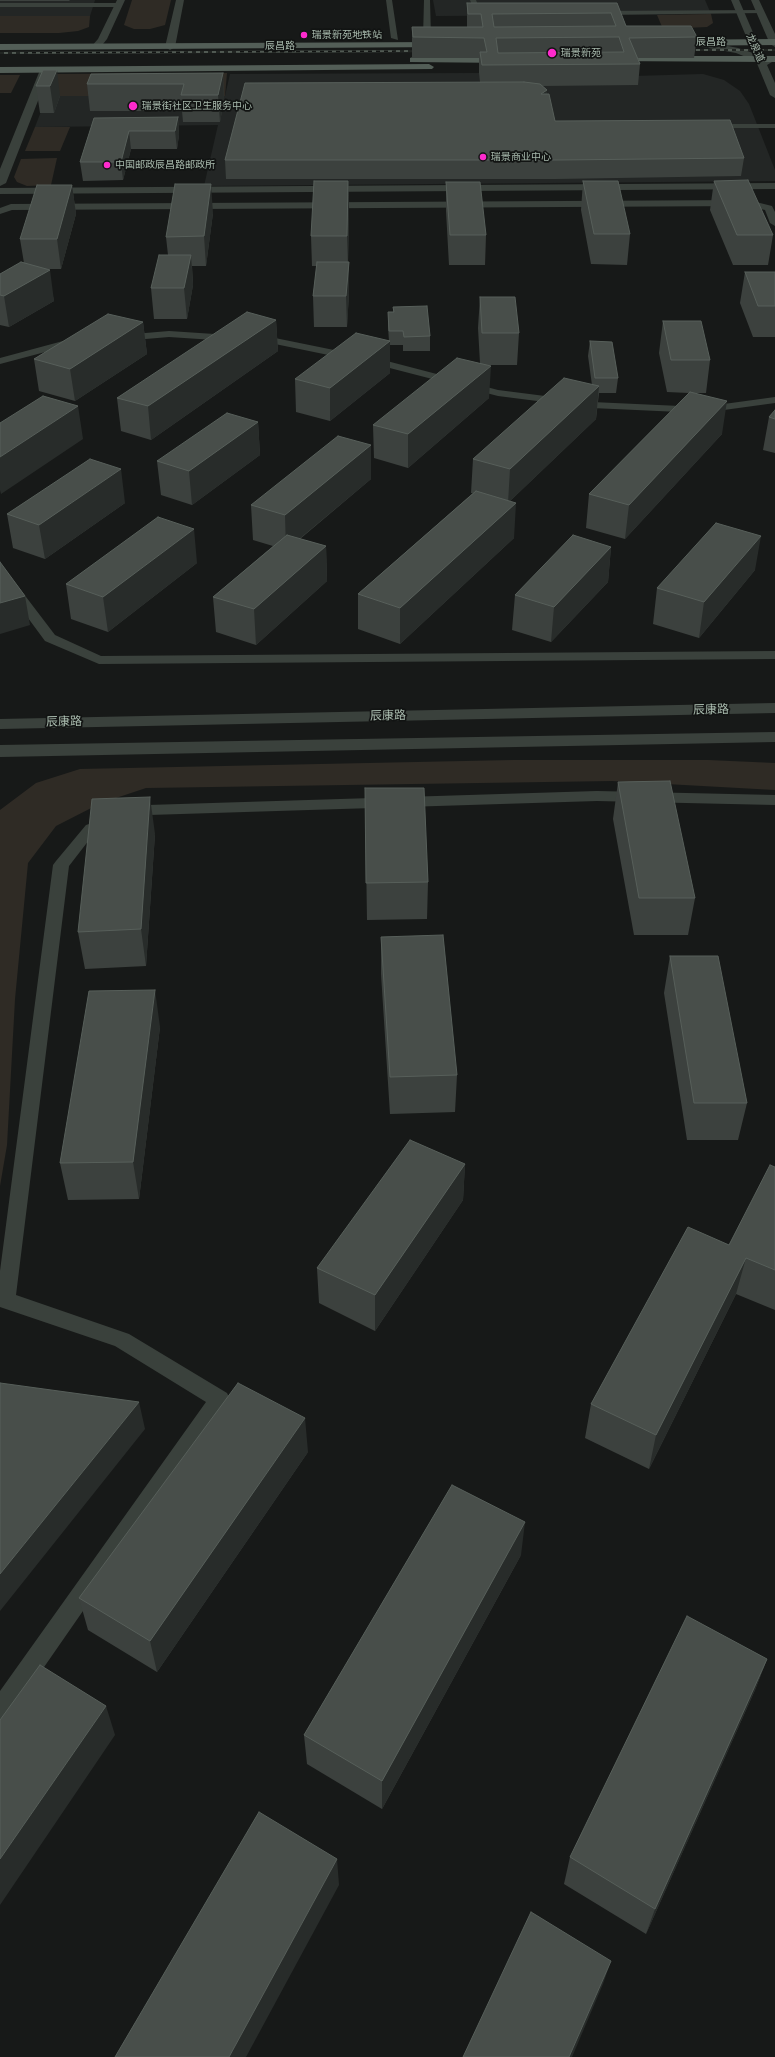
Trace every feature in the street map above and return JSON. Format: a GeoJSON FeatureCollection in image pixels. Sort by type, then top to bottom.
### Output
{"type":"FeatureCollection","features":[{"type":"Feature","properties":{"kind":"main road"},"geometry":{"type":"LineString","coordinates":[[708,59],[738,52],[752,42],[766,24]]}},
{"type":"Feature","properties":{"kind":"main road","name":"辰昌路"},"geometry":{"type":"LineString","coordinates":[[752,42],[707,37],[657,40],[692,42],[752,42],[775,42]]}},
{"type":"Feature","properties":{"kind":"main road"},"geometry":{"type":"LineString","coordinates":[[171,42],[427,38]]}},
{"type":"Feature","properties":{"kind":"main road","name":"辰昌路"},"geometry":{"type":"LineString","coordinates":[[0,47],[171,42],[450,41],[427,38]]}},
{"type":"Feature","properties":{"kind":"main road"},"geometry":{"type":"LineString","coordinates":[[0,40],[99,43]]}},
{"type":"Feature","properties":{"kind":"main road"},"geometry":{"type":"LineString","coordinates":[[708,59],[739,63],[754,68],[767,76]]}},
{"type":"Feature","properties":{"kind":"main road","name":"辰昌路"},"geometry":{"type":"LineString","coordinates":[[739,63],[712,66],[600,63],[708,59],[775,59]]}},
{"type":"Feature","properties":{"kind":"main road"},"geometry":{"type":"LineString","coordinates":[[739,63],[760,59]]}},
{"type":"Feature","properties":{"kind":"main road","name":"辰昌路"},"geometry":{"type":"LineString","coordinates":[[0,62],[517,63],[45,70]]}},
{"type":"Feature","properties":{"kind":"main road"},"geometry":{"type":"LineString","coordinates":[[0,70],[45,70]]}},
{"type":"Feature","properties":{"kind":"street"},"geometry":{"type":"LineString","coordinates":[[171,42],[180,0]]}},
{"type":"Feature","properties":{"kind":"street","name":"龙泉道"},"geometry":{"type":"LineString","coordinates":[[735,0],[775,95]]}},
{"type":"Feature","properties":{"kind":"street","name":"龙泉道"},"geometry":{"type":"LineString","coordinates":[[755,0],[775,42]]}},
{"type":"Feature","properties":{"kind":"street"},"geometry":{"type":"LineString","coordinates":[[99,43],[120,3]]}},
{"type":"Feature","properties":{"kind":"street"},"geometry":{"type":"LineString","coordinates":[[692,42],[738,52],[760,59],[775,67]]}},
{"type":"Feature","properties":{"kind":"street"},"geometry":{"type":"LineString","coordinates":[[0,183],[45,70]]}},
{"type":"Feature","properties":{"kind":"street"},"geometry":{"type":"LineString","coordinates":[[0,191],[775,186]]}},
{"type":"Feature","properties":{"kind":"street","name":"辰康路"},"geometry":{"type":"LineString","coordinates":[[0,724],[775,708]]}},
{"type":"Feature","properties":{"kind":"street"},"geometry":{"type":"LineString","coordinates":[[0,751],[775,737]]}},
{"type":"Feature","properties":{"kind":"lane"},"geometry":{"type":"LineString","coordinates":[[390,0],[395,38]]}},
{"type":"Feature","properties":{"kind":"lane"},"geometry":{"type":"LineString","coordinates":[[427,0],[427,38]]}},
{"type":"Feature","properties":{"kind":"lane"},"geometry":{"type":"LineString","coordinates":[[473,0],[477,12],[500,12]]}},
{"type":"Feature","properties":{"kind":"lane"},"geometry":{"type":"LineString","coordinates":[[0,5],[120,3]]}},
{"type":"Feature","properties":{"kind":"lane"},"geometry":{"type":"LineString","coordinates":[[592,12],[645,9],[761,12]]}},
{"type":"Feature","properties":{"kind":"lane"},"geometry":{"type":"LineString","coordinates":[[696,126],[775,126]]}},
{"type":"Feature","properties":{"kind":"lane"},"geometry":{"type":"LineString","coordinates":[[0,211],[11,207],[748,203],[769,208],[775,223]]}},
{"type":"Feature","properties":{"kind":"lane"},"geometry":{"type":"LineString","coordinates":[[109,339],[170,334],[275,341],[383,364],[498,393],[592,405],[702,410],[775,400]]}},
{"type":"Feature","properties":{"kind":"lane"},"geometry":{"type":"LineString","coordinates":[[0,360],[63,344],[86,342]]}},
{"type":"Feature","properties":{"kind":"lane"},"geometry":{"type":"LineString","coordinates":[[0,571],[50,638],[99,660],[775,655]]}},
{"type":"Feature","properties":{"kind":"lane"},"geometry":{"type":"LineString","coordinates":[[0,1711],[220,1399],[122,1340],[3,1300],[61,865],[91,828],[148,810],[597,796],[775,800]]}},
{"type":"Feature","properties":{"kind":"shaded area"},"geometry":{"type":"Polygon","coordinates":[[[0,0],[95,0],[90,16],[0,16],[0,0]]]}},
{"type":"Feature","properties":{"kind":"shaded area"},"geometry":{"type":"Polygon","coordinates":[[[132,0],[171,0],[165,25],[150,29],[134,29],[124,25],[132,0]]]}},
{"type":"Feature","properties":{"kind":"shaded area"},"geometry":{"type":"Polygon","coordinates":[[[433,0],[705,0],[711,14],[436,16],[433,0]]]}},
{"type":"Feature","properties":{"kind":"shaded area"},"geometry":{"type":"Polygon","coordinates":[[[711,14],[713,23],[707,27],[663,29],[657,15],[711,14]]]}},
{"type":"Feature","properties":{"kind":"shaded area"},"geometry":{"type":"Polygon","coordinates":[[[0,16],[90,16],[89,27],[78,31],[59,33],[0,33],[0,16]]]}},
{"type":"Feature","properties":{"kind":"shaded area"},"geometry":{"type":"Polygon","coordinates":[[[227,73],[225,96],[47,96],[54,74],[227,73]]]}},
{"type":"Feature","properties":{"kind":"shaded area"},"geometry":{"type":"Polygon","coordinates":[[[479,73],[634,76],[703,74],[724,80],[740,91],[749,104],[775,170],[775,181],[204,186],[218,125],[35,127],[47,96],[225,96],[230,74],[479,73]]]}},
{"type":"Feature","properties":{"kind":"shaded area"},"geometry":{"type":"Polygon","coordinates":[[[0,75],[20,75],[11,93],[0,93],[0,75]]]}},
{"type":"Feature","properties":{"kind":"shaded area"},"geometry":{"type":"Polygon","coordinates":[[[35,127],[70,127],[60,151],[25,151],[35,127]]]}},
{"type":"Feature","properties":{"kind":"shaded area"},"geometry":{"type":"Polygon","coordinates":[[[57,158],[51,185],[27,186],[17,182],[14,177],[21,159],[57,158]]]}},
{"type":"Feature","properties":{"kind":"shaded area"},"geometry":{"type":"Polygon","coordinates":[[[513,760],[708,760],[775,763],[775,790],[612,781],[146,788],[101,803],[56,826],[28,863],[15,999],[7,1145],[0,1186],[0,810],[36,783],[80,769],[513,760]]]}},
{"type":"Feature","properties":{"kind":"building"},"geometry":{"type":"Polygon","coordinates":[[[467,3],[617,3],[626,26],[691,26],[697,37],[629,38],[640,64],[482,65],[480,52],[487,52],[484,38],[413,37],[412,27],[483,27],[481,14],[468,14],[467,3]],[[611,13],[492,14],[494,27],[616,26],[611,13]],[[619,37],[496,38],[498,53],[624,52],[619,37]]]}},
{"type":"Feature","properties":{"kind":"building"},"geometry":{"type":"Polygon","coordinates":[[[43,70],[57,70],[50,86],[36,86],[43,70]]]}},
{"type":"Feature","properties":{"kind":"building"},"geometry":{"type":"Polygon","coordinates":[[[223,73],[218,95],[181,95],[184,84],[87,84],[91,74],[223,73]]]}},
{"type":"Feature","properties":{"kind":"building","name":"瑞景商业中心"},"geometry":{"type":"Polygon","coordinates":[[[524,82],[540,84],[547,90],[541,94],[549,94],[555,121],[730,120],[744,158],[557,160],[225,160],[245,83],[524,82]]]}},
{"type":"Feature","properties":{"kind":"building"},"geometry":{"type":"Polygon","coordinates":[[[178,117],[175,131],[129,131],[121,162],[80,162],[94,118],[178,117]]]}},
{"type":"Feature","properties":{"kind":"building"},"geometry":{"type":"Polygon","coordinates":[[[748,180],[773,235],[737,235],[714,181],[748,180]]]}},
{"type":"Feature","properties":{"kind":"building"},"geometry":{"type":"Polygon","coordinates":[[[314,181],[348,181],[347,236],[311,236],[314,181]]]}},
{"type":"Feature","properties":{"kind":"building"},"geometry":{"type":"Polygon","coordinates":[[[583,181],[618,181],[630,234],[594,234],[583,181]]]}},
{"type":"Feature","properties":{"kind":"building"},"geometry":{"type":"Polygon","coordinates":[[[446,182],[480,182],[486,235],[450,235],[446,182]]]}},
{"type":"Feature","properties":{"kind":"building"},"geometry":{"type":"Polygon","coordinates":[[[175,184],[211,184],[204,236],[166,237],[175,184]]]}},
{"type":"Feature","properties":{"kind":"building"},"geometry":{"type":"Polygon","coordinates":[[[37,185],[72,185],[57,239],[20,239],[37,185]]]}},
{"type":"Feature","properties":{"kind":"building"},"geometry":{"type":"Polygon","coordinates":[[[159,255],[191,255],[184,288],[151,288],[159,255]]]}},
{"type":"Feature","properties":{"kind":"building"},"geometry":{"type":"Polygon","coordinates":[[[21,262],[50,270],[4,296],[0,295],[0,274],[21,262]]]}},
{"type":"Feature","properties":{"kind":"building"},"geometry":{"type":"Polygon","coordinates":[[[317,262],[349,262],[346,296],[313,296],[317,262]]]}},
{"type":"Feature","properties":{"kind":"building"},"geometry":{"type":"Polygon","coordinates":[[[745,272],[775,272],[775,306],[758,306],[745,272]]]}},
{"type":"Feature","properties":{"kind":"building"},"geometry":{"type":"Polygon","coordinates":[[[480,297],[515,297],[519,333],[482,333],[480,297]]]}},
{"type":"Feature","properties":{"kind":"building"},"geometry":{"type":"Polygon","coordinates":[[[427,306],[430,336],[404,337],[403,331],[389,331],[388,312],[394,312],[393,307],[427,306]]]}},
{"type":"Feature","properties":{"kind":"building"},"geometry":{"type":"Polygon","coordinates":[[[247,312],[276,320],[148,406],[117,398],[247,312]]]}},
{"type":"Feature","properties":{"kind":"building"},"geometry":{"type":"Polygon","coordinates":[[[108,314],[143,322],[70,369],[34,359],[108,314]]]}},
{"type":"Feature","properties":{"kind":"building"},"geometry":{"type":"Polygon","coordinates":[[[663,321],[701,321],[710,360],[671,360],[663,321]]]}},
{"type":"Feature","properties":{"kind":"building"},"geometry":{"type":"Polygon","coordinates":[[[356,333],[390,341],[330,388],[295,379],[356,333]]]}},
{"type":"Feature","properties":{"kind":"building"},"geometry":{"type":"Polygon","coordinates":[[[590,341],[612,342],[618,378],[595,378],[590,341]]]}},
{"type":"Feature","properties":{"kind":"building"},"geometry":{"type":"Polygon","coordinates":[[[457,358],[491,366],[408,434],[373,425],[457,358]]]}},
{"type":"Feature","properties":{"kind":"building"},"geometry":{"type":"Polygon","coordinates":[[[564,378],[599,386],[510,469],[473,459],[564,378]]]}},
{"type":"Feature","properties":{"kind":"building"},"geometry":{"type":"Polygon","coordinates":[[[690,392],[727,401],[629,505],[589,494],[690,392]]]}},
{"type":"Feature","properties":{"kind":"building"},"geometry":{"type":"Polygon","coordinates":[[[43,396],[78,406],[0,457],[0,423],[43,396]]]}},
{"type":"Feature","properties":{"kind":"building"},"geometry":{"type":"Polygon","coordinates":[[[775,410],[775,419],[769,417],[775,410]]]}},
{"type":"Feature","properties":{"kind":"building"},"geometry":{"type":"Polygon","coordinates":[[[227,413],[258,422],[189,471],[157,461],[227,413]]]}},
{"type":"Feature","properties":{"kind":"building"},"geometry":{"type":"Polygon","coordinates":[[[338,436],[371,445],[285,515],[251,505],[338,436]]]}},
{"type":"Feature","properties":{"kind":"building"},"geometry":{"type":"Polygon","coordinates":[[[90,459],[121,469],[39,525],[7,514],[90,459]]]}},
{"type":"Feature","properties":{"kind":"building"},"geometry":{"type":"Polygon","coordinates":[[[476,491],[516,503],[400,608],[358,594],[476,491]]]}},
{"type":"Feature","properties":{"kind":"building"},"geometry":{"type":"Polygon","coordinates":[[[158,517],[194,529],[103,597],[66,584],[158,517]]]}},
{"type":"Feature","properties":{"kind":"building"},"geometry":{"type":"Polygon","coordinates":[[[716,523],[761,536],[704,602],[657,588],[716,523]]]}},
{"type":"Feature","properties":{"kind":"building"},"geometry":{"type":"Polygon","coordinates":[[[287,535],[326,546],[254,609],[213,597],[287,535]]]}},
{"type":"Feature","properties":{"kind":"building"},"geometry":{"type":"Polygon","coordinates":[[[573,535],[611,547],[554,607],[515,595],[573,535]]]}},
{"type":"Feature","properties":{"kind":"building"},"geometry":{"type":"Polygon","coordinates":[[[0,562],[25,596],[0,603],[0,562]]]}},
{"type":"Feature","properties":{"kind":"building"},"geometry":{"type":"Polygon","coordinates":[[[670,781],[695,898],[639,898],[618,782],[670,781]]]}},
{"type":"Feature","properties":{"kind":"building"},"geometry":{"type":"Polygon","coordinates":[[[365,788],[424,788],[428,882],[366,883],[365,788]]]}},
{"type":"Feature","properties":{"kind":"building"},"geometry":{"type":"Polygon","coordinates":[[[150,797],[141,929],[78,932],[92,799],[150,797]]]}},
{"type":"Feature","properties":{"kind":"building"},"geometry":{"type":"Polygon","coordinates":[[[443,935],[457,1075],[390,1077],[381,937],[443,935]]]}},
{"type":"Feature","properties":{"kind":"building"},"geometry":{"type":"Polygon","coordinates":[[[670,956],[718,956],[747,1103],[694,1103],[670,956]]]}},
{"type":"Feature","properties":{"kind":"building"},"geometry":{"type":"Polygon","coordinates":[[[155,990],[133,1162],[60,1163],[89,991],[155,990]]]}},
{"type":"Feature","properties":{"kind":"building"},"geometry":{"type":"Polygon","coordinates":[[[410,1140],[465,1164],[375,1295],[317,1268],[410,1140]]]}},
{"type":"Feature","properties":{"kind":"building"},"geometry":{"type":"Polygon","coordinates":[[[770,1165],[775,1167],[775,1270],[746,1258],[656,1435],[591,1404],[688,1227],[729,1245],[770,1165]]]}},
{"type":"Feature","properties":{"kind":"building"},"geometry":{"type":"Polygon","coordinates":[[[0,1383],[139,1402],[0,1574],[0,1383]]]}},
{"type":"Feature","properties":{"kind":"building"},"geometry":{"type":"Polygon","coordinates":[[[238,1383],[305,1418],[150,1641],[79,1598],[238,1383]]]}},
{"type":"Feature","properties":{"kind":"building"},"geometry":{"type":"Polygon","coordinates":[[[452,1485],[525,1522],[382,1781],[304,1735],[452,1485]]]}},
{"type":"Feature","properties":{"kind":"building"},"geometry":{"type":"Polygon","coordinates":[[[687,1616],[767,1659],[655,1909],[570,1857],[687,1616]]]}},
{"type":"Feature","properties":{"kind":"building"},"geometry":{"type":"Polygon","coordinates":[[[40,1665],[106,1706],[0,1859],[0,1720],[40,1665]]]}},
{"type":"Feature","properties":{"kind":"building"},"geometry":{"type":"Polygon","coordinates":[[[259,1812],[337,1859],[229,2057],[115,2057],[259,1812]]]}},
{"type":"Feature","properties":{"kind":"building"},"geometry":{"type":"Polygon","coordinates":[[[531,1912],[611,1961],[569,2057],[463,2057],[531,1912]]]}},
{"type":"Feature","properties":{"kind":"railway"},"geometry":{"type":"LineString","coordinates":[[684,50],[775,50]]}},
{"type":"Feature","properties":{"kind":"railway"},"geometry":{"type":"LineString","coordinates":[[0,53],[422,51]]}},
{"type":"Feature","properties":{"kind":"place","name":"瑞景新苑地铁站"},"geometry":{"type":"Point","coordinates":[304,35]}},
{"type":"Feature","properties":{"kind":"place","name":"瑞景新苑"},"geometry":{"type":"Point","coordinates":[552,53]}},
{"type":"Feature","properties":{"kind":"place","name":"瑞景街社区卫生服务中心"},"geometry":{"type":"Point","coordinates":[133,106]}},
{"type":"Feature","properties":{"kind":"place","name":"瑞景商业中心"},"geometry":{"type":"Point","coordinates":[483,157]}},
{"type":"Feature","properties":{"kind":"place","name":"中国邮政辰昌路邮政所"},"geometry":{"type":"Point","coordinates":[107,165]}}]}
